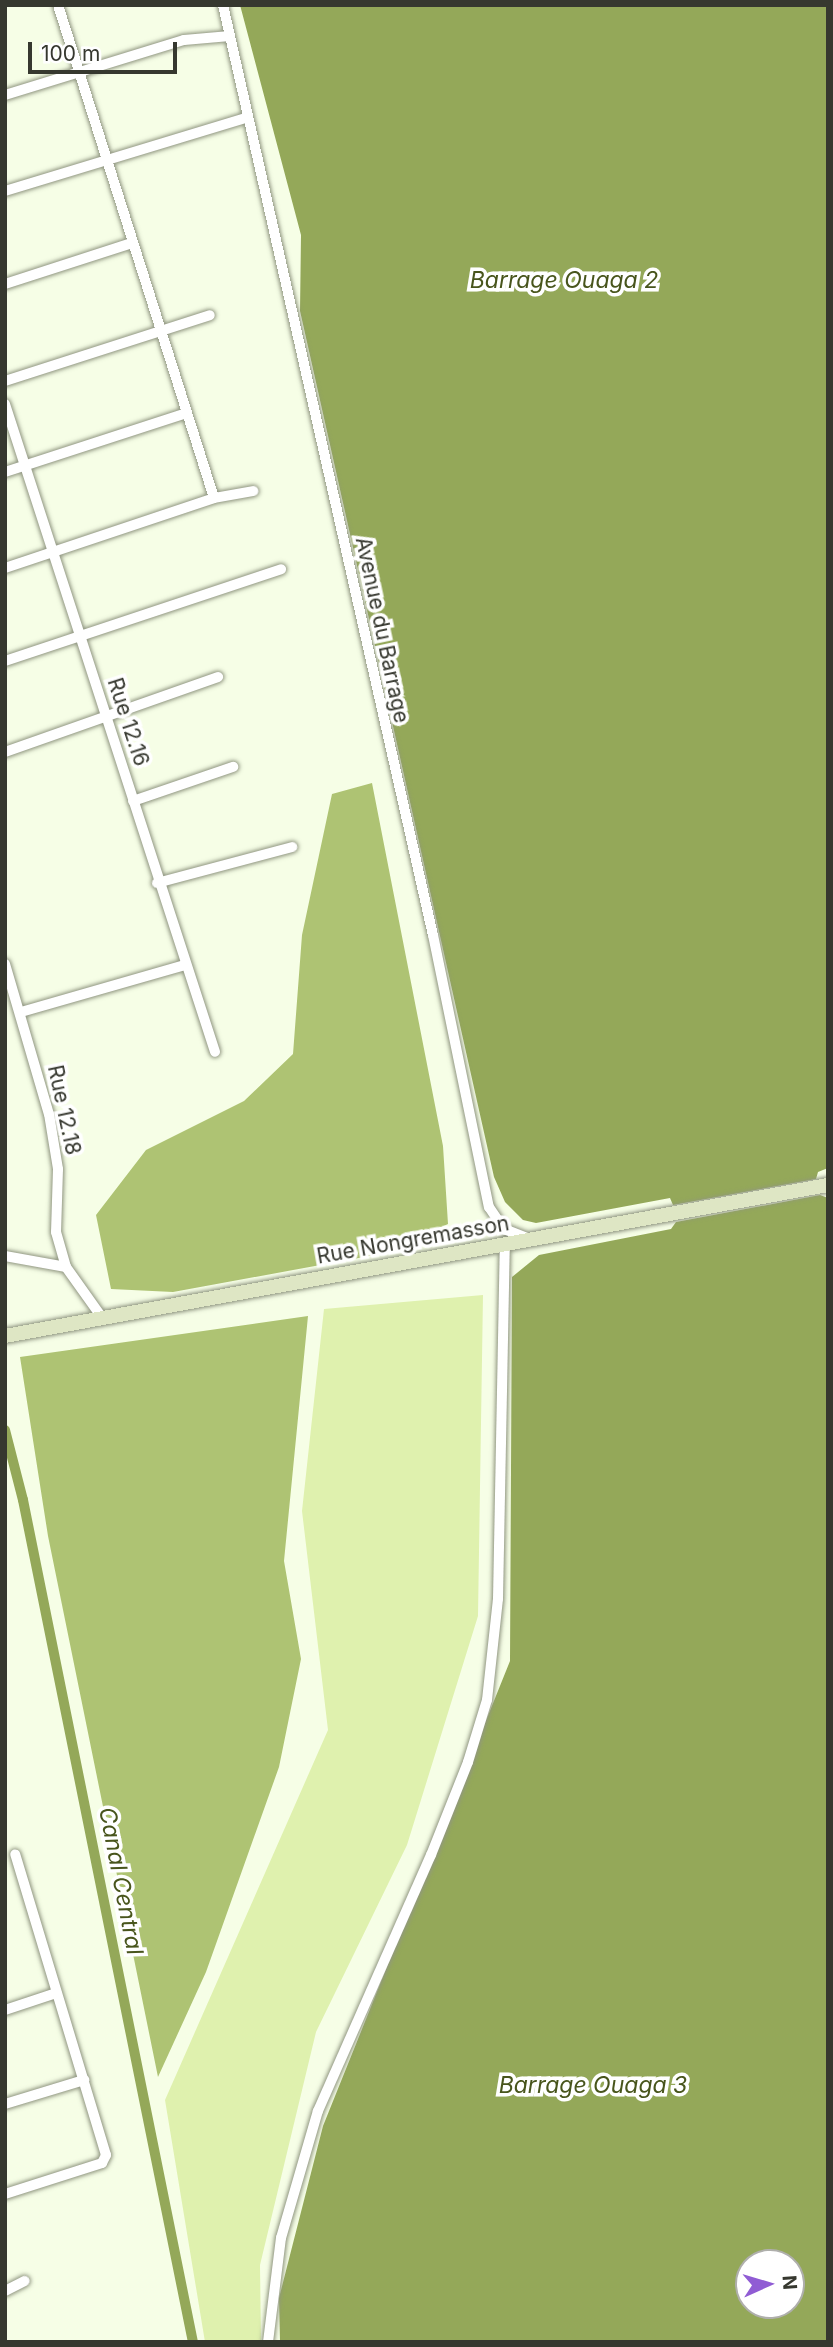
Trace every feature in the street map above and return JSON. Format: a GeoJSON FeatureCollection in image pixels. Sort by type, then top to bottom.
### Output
{"type":"FeatureCollection","features":[{"type":"Feature","properties":{"kind":"street"},"geometry":{"type":"LineString","coordinates":[[58,5],[104,161],[214,498]]}},
{"type":"Feature","properties":{"kind":"street","name":"Avenue du Barrage"},"geometry":{"type":"LineString","coordinates":[[223,5],[433,935],[489,1207],[503,1229],[532,1239]]}},
{"type":"Feature","properties":{"kind":"street"},"geometry":{"type":"LineString","coordinates":[[5,95],[184,40],[230,36]]}},
{"type":"Feature","properties":{"kind":"street"},"geometry":{"type":"LineString","coordinates":[[5,191],[248,117]]}},
{"type":"Feature","properties":{"kind":"street"},"geometry":{"type":"LineString","coordinates":[[5,284],[132,243]]}},
{"type":"Feature","properties":{"kind":"street"},"geometry":{"type":"LineString","coordinates":[[5,381],[210,315]]}},
{"type":"Feature","properties":{"kind":"street","name":"Rue 12.16"},"geometry":{"type":"LineString","coordinates":[[5,404],[134,801],[157,883],[215,1052]]}},
{"type":"Feature","properties":{"kind":"street"},"geometry":{"type":"LineString","coordinates":[[5,472],[187,413]]}},
{"type":"Feature","properties":{"kind":"street"},"geometry":{"type":"LineString","coordinates":[[5,568],[214,498],[253,491]]}},
{"type":"Feature","properties":{"kind":"street"},"geometry":{"type":"LineString","coordinates":[[5,661],[281,569]]}},
{"type":"Feature","properties":{"kind":"street"},"geometry":{"type":"LineString","coordinates":[[5,752],[218,677]]}},
{"type":"Feature","properties":{"kind":"street"},"geometry":{"type":"LineString","coordinates":[[134,801],[233,767]]}},
{"type":"Feature","properties":{"kind":"street"},"geometry":{"type":"LineString","coordinates":[[157,883],[292,847]]}},
{"type":"Feature","properties":{"kind":"street","name":"Rue 12.18"},"geometry":{"type":"LineString","coordinates":[[5,964],[21,1012],[55,1150],[56,1232],[66,1267],[101,1316]]}},
{"type":"Feature","properties":{"kind":"street"},"geometry":{"type":"LineString","coordinates":[[21,1012],[186,965]]}},
{"type":"Feature","properties":{"kind":"street","name":"Rue Nongremasson"},"geometry":{"type":"LineString","coordinates":[[5,1336],[101,1316],[828,1185]]}},
{"type":"Feature","properties":{"kind":"street"},"geometry":{"type":"LineString","coordinates":[[268,2342],[281,2238],[318,2111],[436,1843],[468,1762],[487,1700],[498,1598],[505,1245]]}},
{"type":"Feature","properties":{"kind":"street"},"geometry":{"type":"LineString","coordinates":[[5,1256],[66,1267]]}},
{"type":"Feature","properties":{"kind":"street"},"geometry":{"type":"LineString","coordinates":[[5,2194],[102,2163],[106,2155],[15,1854]]}},
{"type":"Feature","properties":{"kind":"street"},"geometry":{"type":"LineString","coordinates":[[5,2010],[56,1993]]}},
{"type":"Feature","properties":{"kind":"street"},"geometry":{"type":"LineString","coordinates":[[5,2104],[84,2080]]}},
{"type":"Feature","properties":{"kind":"street"},"geometry":{"type":"LineString","coordinates":[[5,2291],[25,2281]]}},
{"type":"Feature","properties":{"kind":"shaded area"},"geometry":{"type":"Polygon","coordinates":[[[372,783],[443,1146],[448,1224],[386,1253],[173,1292],[111,1289],[96,1215],[146,1150],[244,1101],[293,1054],[302,935],[332,794],[372,783]]]}},
{"type":"Feature","properties":{"kind":"shaded area"},"geometry":{"type":"Polygon","coordinates":[[[483,1295],[478,1616],[407,1845],[316,2032],[260,2265],[261,2342],[205,2342],[165,2100],[328,1730],[302,1511],[324,1309],[483,1295]]]}},
{"type":"Feature","properties":{"kind":"shaded area"},"geometry":{"type":"Polygon","coordinates":[[[308,1316],[284,1561],[301,1659],[279,1767],[206,1972],[158,2077],[48,1536],[20,1357],[308,1316]]]}},
{"type":"Feature","properties":{"kind":"water","name":"Barrage Ouaga 2"},"geometry":{"type":"Polygon","coordinates":[[[240,5],[828,5],[828,1168],[818,1172],[816,1179],[673,1205],[670,1198],[536,1223],[523,1220],[505,1202],[494,1177],[300,311],[301,235],[240,5]]]}},
{"type":"Feature","properties":{"kind":"water","name":"Barrage Ouaga 3"},"geometry":{"type":"Polygon","coordinates":[[[820,1195],[828,1198],[828,2342],[280,2342],[279,2298],[323,2126],[510,1661],[512,1277],[539,1255],[671,1229],[676,1222],[820,1195]]]}},
{"type":"Feature","properties":{"kind":"waterway","name":"Canal Central"},"geometry":{"type":"LineString","coordinates":[[5,1430],[23,1500],[193,2342]]}}]}
